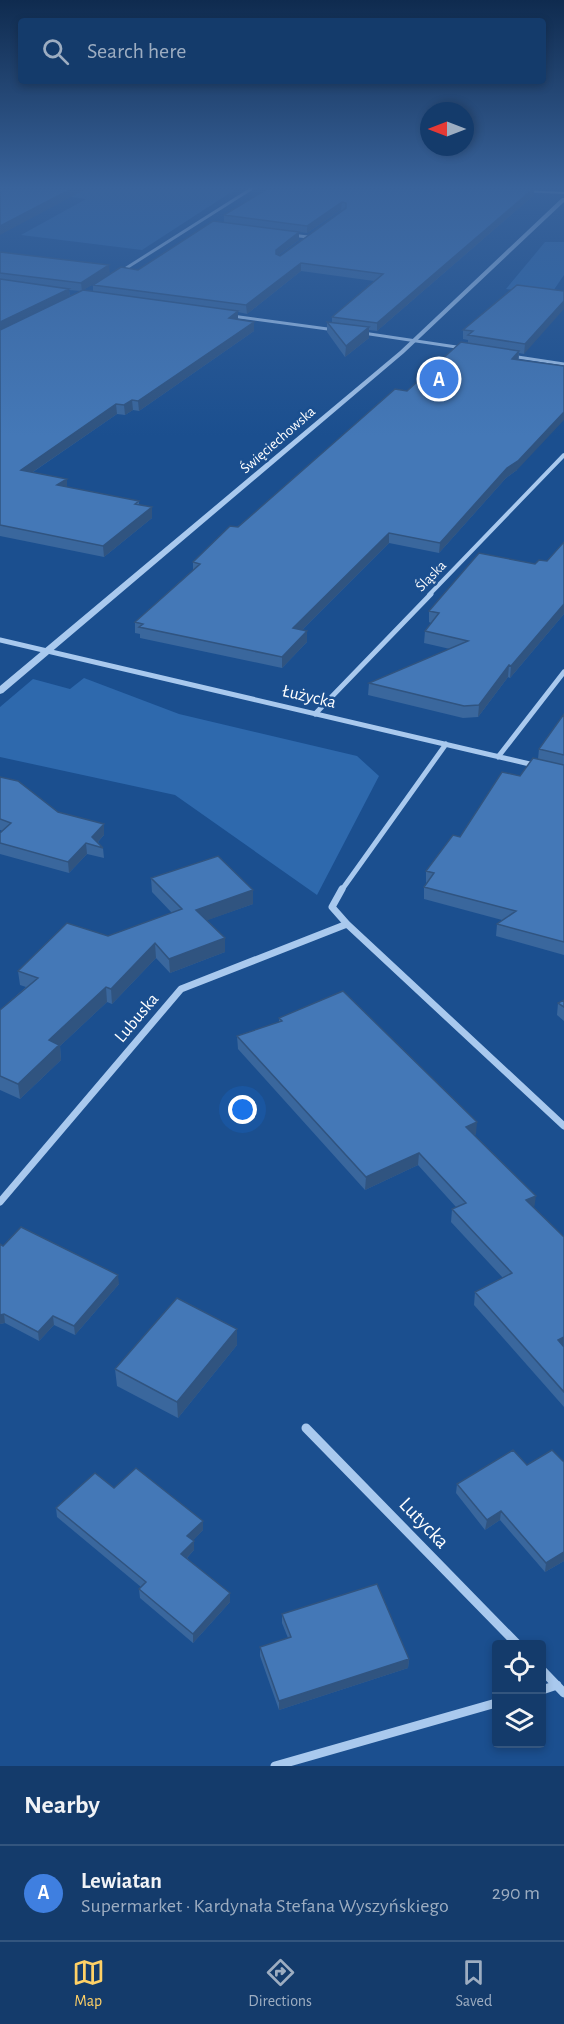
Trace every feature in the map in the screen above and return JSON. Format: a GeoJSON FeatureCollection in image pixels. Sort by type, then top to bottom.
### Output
{"type":"FeatureCollection","features":[{"type":"Feature","properties":{"kind":"street"},"geometry":{"type":"LineString","coordinates":[[113,276],[120,271]]}},
{"type":"Feature","properties":{"kind":"street","name":"Święciechowska"},"geometry":{"type":"LineString","coordinates":[[0,691],[414,340],[487,271]]}},
{"type":"Feature","properties":{"kind":"street"},"geometry":{"type":"LineString","coordinates":[[223,314],[340,330]]}},
{"type":"Feature","properties":{"kind":"street"},"geometry":{"type":"LineString","coordinates":[[351,332],[471,349]]}},
{"type":"Feature","properties":{"kind":"street"},"geometry":{"type":"LineString","coordinates":[[506,355],[564,364]]}},
{"type":"Feature","properties":{"kind":"street","name":"Śląska"},"geometry":{"type":"LineString","coordinates":[[315,714],[564,455]]}},
{"type":"Feature","properties":{"kind":"street","name":"Łużycka"},"geometry":{"type":"LineString","coordinates":[[0,639],[47,652],[542,767]]}},
{"type":"Feature","properties":{"kind":"street"},"geometry":{"type":"LineString","coordinates":[[498,757],[564,672]]}},
{"type":"Feature","properties":{"kind":"street"},"geometry":{"type":"LineString","coordinates":[[446,744],[350,876],[332,907],[347,924],[564,1126]]}},
{"type":"Feature","properties":{"kind":"street","name":"Lubuska"},"geometry":{"type":"LineString","coordinates":[[0,1202],[181,989],[347,924]]}},
{"type":"Feature","properties":{"kind":"street","name":"Lutycka"},"geometry":{"type":"LineString","coordinates":[[306,1428],[513,1640]]}},
{"type":"Feature","properties":{"kind":"street"},"geometry":{"type":"LineString","coordinates":[[546,1674],[560,1689]]}},
{"type":"Feature","properties":{"kind":"street"},"geometry":{"type":"LineString","coordinates":[[275,1766],[492,1703]]}},
{"type":"Feature","properties":{"kind":"shaded area"},"geometry":{"type":"Polygon","coordinates":[[[521,271],[564,271],[551,294],[506,289],[521,271]]]}},
{"type":"Feature","properties":{"kind":"shaded area"},"geometry":{"type":"Polygon","coordinates":[[[84,678],[179,714],[357,756],[379,776],[317,895],[175,795],[0,757],[0,707],[33,679],[70,689],[84,678]]]}},
{"type":"Feature","properties":{"kind":"building"},"geometry":{"type":"Polygon","coordinates":[[[0,271],[99,271],[81,283],[0,271]]]}},
{"type":"Feature","properties":{"kind":"building"},"geometry":{"type":"Polygon","coordinates":[[[114,271],[290,271],[246,305],[93,285],[114,271]]]}},
{"type":"Feature","properties":{"kind":"building"},"geometry":{"type":"Polygon","coordinates":[[[364,271],[437,271],[377,323],[332,317],[383,274],[364,271]]]}},
{"type":"Feature","properties":{"kind":"building"},"geometry":{"type":"Polygon","coordinates":[[[0,279],[69,289],[0,322],[0,279]]]}},
{"type":"Feature","properties":{"kind":"building"},"geometry":{"type":"Polygon","coordinates":[[[517,285],[564,291],[564,301],[525,344],[468,335],[473,331],[463,330],[517,285]]]}},
{"type":"Feature","properties":{"kind":"building"},"geometry":{"type":"Polygon","coordinates":[[[83,290],[238,311],[229,318],[254,322],[138,401],[132,400],[124,405],[116,404],[21,470],[67,479],[57,485],[139,501],[135,504],[152,507],[103,546],[0,525],[0,330],[83,290]]]}},
{"type":"Feature","properties":{"kind":"building"},"geometry":{"type":"Polygon","coordinates":[[[327,322],[369,327],[346,346],[327,322]]]}},
{"type":"Feature","properties":{"kind":"building"},"geometry":{"type":"Polygon","coordinates":[[[461,342],[519,351],[512,359],[564,366],[564,412],[518,461],[507,468],[440,543],[389,533],[293,628],[307,631],[282,657],[139,627],[143,624],[135,622],[200,564],[193,562],[230,526],[238,527],[395,389],[407,391],[461,342]]]}},
{"type":"Feature","properties":{"kind":"building"},"geometry":{"type":"Polygon","coordinates":[[[564,542],[564,604],[511,666],[509,665],[479,705],[464,706],[369,683],[468,641],[425,631],[439,613],[429,611],[479,553],[535,564],[539,560],[547,561],[564,542]]]}},
{"type":"Feature","properties":{"kind":"building"},"geometry":{"type":"Polygon","coordinates":[[[564,714],[564,755],[539,749],[564,714]]]}},
{"type":"Feature","properties":{"kind":"building"},"geometry":{"type":"Polygon","coordinates":[[[533,758],[564,765],[564,942],[497,924],[516,911],[424,887],[434,873],[426,871],[453,835],[460,837],[502,772],[520,776],[533,758]]]}},
{"type":"Feature","properties":{"kind":"building"},"geometry":{"type":"Polygon","coordinates":[[[0,777],[18,781],[58,812],[104,824],[92,837],[103,848],[86,843],[68,862],[0,843],[0,833],[11,823],[0,819],[0,777]]]}},
{"type":"Feature","properties":{"kind":"building"},"geometry":{"type":"Polygon","coordinates":[[[218,856],[253,890],[196,910],[225,938],[169,959],[155,943],[111,989],[106,987],[49,1040],[59,1045],[18,1084],[0,1076],[0,1010],[38,978],[18,971],[67,923],[108,936],[182,909],[151,878],[218,856]]]}},
{"type":"Feature","properties":{"kind":"building"},"geometry":{"type":"Polygon","coordinates":[[[343,991],[477,1122],[466,1127],[536,1196],[526,1200],[564,1237],[564,1337],[558,1340],[564,1347],[564,1392],[475,1292],[512,1273],[452,1209],[466,1203],[419,1153],[366,1177],[237,1036],[282,1021],[279,1018],[343,991]]]}},
{"type":"Feature","properties":{"kind":"building"},"geometry":{"type":"Polygon","coordinates":[[[21,1227],[118,1275],[74,1326],[53,1316],[38,1332],[4,1314],[0,1315],[0,1244],[3,1246],[21,1227]]]}},
{"type":"Feature","properties":{"kind":"building"},"geometry":{"type":"Polygon","coordinates":[[[177,1298],[237,1329],[177,1402],[115,1369],[177,1298]]]}},
{"type":"Feature","properties":{"kind":"building"},"geometry":{"type":"Polygon","coordinates":[[[513,1450],[527,1465],[552,1450],[564,1462],[564,1552],[546,1563],[501,1511],[487,1520],[457,1484],[513,1450]]]}},
{"type":"Feature","properties":{"kind":"building"},"geometry":{"type":"Polygon","coordinates":[[[136,1468],[203,1521],[187,1536],[194,1541],[181,1554],[230,1593],[193,1634],[139,1589],[146,1582],[56,1508],[95,1473],[114,1488],[136,1468]]]}},
{"type":"Feature","properties":{"kind":"building"},"geometry":{"type":"Polygon","coordinates":[[[377,1584],[409,1659],[279,1701],[260,1647],[291,1637],[282,1614],[377,1584]]]}},
{"type":"Feature","properties":{"kind":"place","name":"Lewiatan"},"geometry":{"type":"Point","coordinates":[439,379]}}]}
